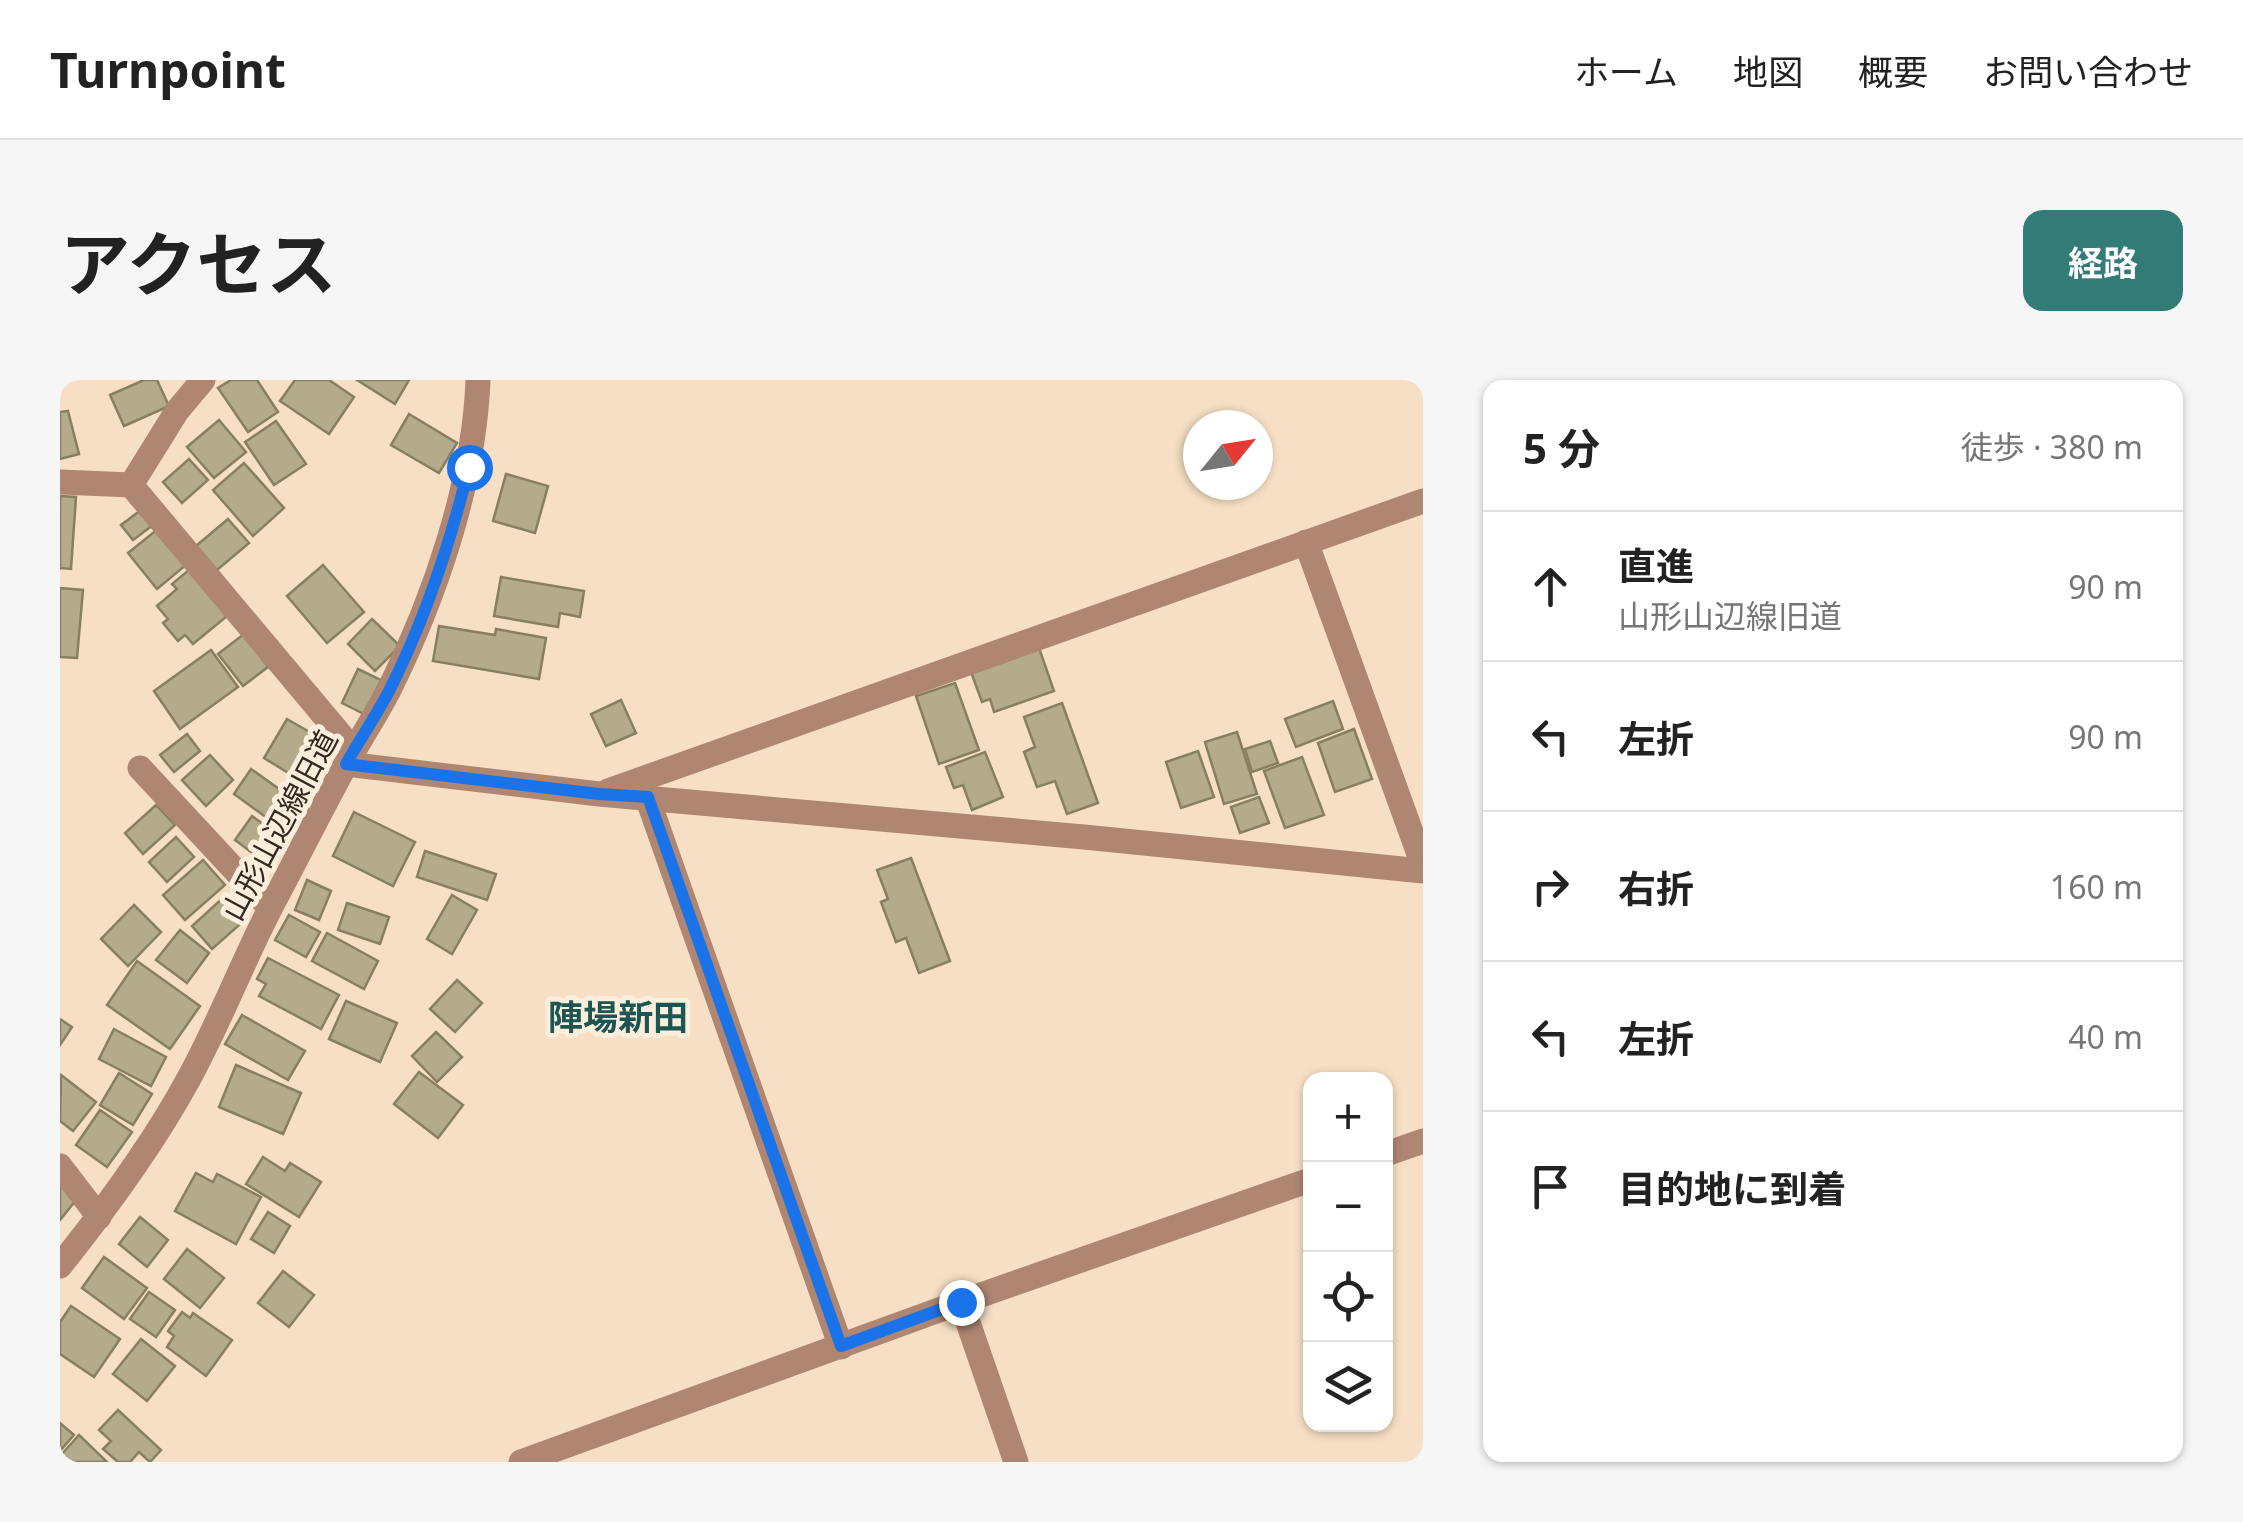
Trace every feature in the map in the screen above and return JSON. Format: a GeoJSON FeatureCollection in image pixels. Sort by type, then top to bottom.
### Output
{"type":"FeatureCollection","features":[{"type":"Feature","properties":{"kind":"street"},"geometry":{"type":"LineString","coordinates":[[131,485],[176,411],[203,380]]}},
{"type":"Feature","properties":{"kind":"street","name":"山形山辺線旧道"},"geometry":{"type":"LineString","coordinates":[[60,1266],[100,1217],[189,1079],[270,908],[388,692],[416,631],[455,523],[469,467],[478,380]]}},
{"type":"Feature","properties":{"kind":"street"},"geometry":{"type":"LineString","coordinates":[[60,482],[131,485],[350,757],[599,794],[1423,868],[1306,542]]}},
{"type":"Feature","properties":{"kind":"street"},"geometry":{"type":"LineString","coordinates":[[599,794],[1423,500]]}},
{"type":"Feature","properties":{"kind":"street"},"geometry":{"type":"LineString","coordinates":[[140,768],[270,908]]}},
{"type":"Feature","properties":{"kind":"street"},"geometry":{"type":"LineString","coordinates":[[648,797],[841,1346]]}},
{"type":"Feature","properties":{"kind":"street"},"geometry":{"type":"LineString","coordinates":[[1393,1152],[1423,1141]]}},
{"type":"Feature","properties":{"kind":"street"},"geometry":{"type":"LineString","coordinates":[[60,1166],[100,1217]]}},
{"type":"Feature","properties":{"kind":"street"},"geometry":{"type":"LineString","coordinates":[[521,1462],[1303,1182]]}},
{"type":"Feature","properties":{"kind":"street"},"geometry":{"type":"LineString","coordinates":[[961,1302],[1016,1462]]}},
{"type":"Feature","properties":{"kind":"building"},"geometry":{"type":"Polygon","coordinates":[[[144,380],[157,380],[169,406],[124,426],[110,395],[144,380]]]}},
{"type":"Feature","properties":{"kind":"building"},"geometry":{"type":"Polygon","coordinates":[[[231,380],[257,380],[278,412],[248,432],[218,388],[231,380]]]}},
{"type":"Feature","properties":{"kind":"building"},"geometry":{"type":"Polygon","coordinates":[[[295,380],[329,380],[354,397],[329,434],[280,401],[295,380]]]}},
{"type":"Feature","properties":{"kind":"building"},"geometry":{"type":"Polygon","coordinates":[[[357,380],[409,380],[395,404],[357,380]]]}},
{"type":"Feature","properties":{"kind":"building"},"geometry":{"type":"Polygon","coordinates":[[[68,411],[79,454],[60,459],[60,412],[68,411]]]}},
{"type":"Feature","properties":{"kind":"building"},"geometry":{"type":"Polygon","coordinates":[[[409,414],[457,443],[439,473],[391,445],[409,414]]]}},
{"type":"Feature","properties":{"kind":"building"},"geometry":{"type":"Polygon","coordinates":[[[219,420],[246,452],[214,478],[187,447],[219,420]]]}},
{"type":"Feature","properties":{"kind":"building"},"geometry":{"type":"Polygon","coordinates":[[[276,421],[306,464],[274,485],[245,442],[276,421]]]}},
{"type":"Feature","properties":{"kind":"building"},"geometry":{"type":"Polygon","coordinates":[[[189,459],[208,480],[182,503],[163,482],[189,459]]]}},
{"type":"Feature","properties":{"kind":"building"},"geometry":{"type":"Polygon","coordinates":[[[244,463],[284,508],[253,536],[213,490],[244,463]]]}},
{"type":"Feature","properties":{"kind":"building"},"geometry":{"type":"Polygon","coordinates":[[[506,474],[548,486],[535,533],[493,521],[506,474]]]}},
{"type":"Feature","properties":{"kind":"building"},"geometry":{"type":"Polygon","coordinates":[[[60,496],[76,497],[71,569],[60,568],[60,496]]]}},
{"type":"Feature","properties":{"kind":"building"},"geometry":{"type":"Polygon","coordinates":[[[141,510],[153,525],[133,540],[121,525],[141,510]]]}},
{"type":"Feature","properties":{"kind":"building"},"geometry":{"type":"Polygon","coordinates":[[[228,519],[249,543],[217,570],[196,546],[228,519]]]}},
{"type":"Feature","properties":{"kind":"building"},"geometry":{"type":"Polygon","coordinates":[[[158,529],[187,564],[157,589],[128,553],[158,529]]]}},
{"type":"Feature","properties":{"kind":"building"},"geometry":{"type":"Polygon","coordinates":[[[323,565],[364,612],[327,643],[287,596],[323,565]]]}},
{"type":"Feature","properties":{"kind":"building"},"geometry":{"type":"Polygon","coordinates":[[[189,570],[227,616],[193,644],[185,635],[178,641],[163,623],[168,619],[157,606],[177,589],[172,584],[189,570]]]}},
{"type":"Feature","properties":{"kind":"building"},"geometry":{"type":"Polygon","coordinates":[[[501,577],[584,591],[580,617],[560,613],[558,627],[494,616],[501,577]]]}},
{"type":"Feature","properties":{"kind":"building"},"geometry":{"type":"Polygon","coordinates":[[[60,588],[83,590],[77,658],[60,657],[60,588]]]}},
{"type":"Feature","properties":{"kind":"building"},"geometry":{"type":"Polygon","coordinates":[[[372,619],[400,646],[375,671],[348,644],[372,619]]]}},
{"type":"Feature","properties":{"kind":"building"},"geometry":{"type":"Polygon","coordinates":[[[439,626],[495,635],[496,629],[546,638],[539,679],[433,661],[439,626]]]}},
{"type":"Feature","properties":{"kind":"building"},"geometry":{"type":"Polygon","coordinates":[[[244,634],[268,667],[243,686],[218,654],[244,634]]]}},
{"type":"Feature","properties":{"kind":"building"},"geometry":{"type":"Polygon","coordinates":[[[1039,648],[1054,691],[994,712],[990,699],[982,702],[971,672],[1039,648]]]}},
{"type":"Feature","properties":{"kind":"building"},"geometry":{"type":"Polygon","coordinates":[[[211,650],[238,687],[180,729],[154,691],[211,650]]]}},
{"type":"Feature","properties":{"kind":"building"},"geometry":{"type":"Polygon","coordinates":[[[358,669],[381,680],[364,714],[342,703],[358,669]]]}},
{"type":"Feature","properties":{"kind":"building"},"geometry":{"type":"Polygon","coordinates":[[[955,683],[979,750],[939,764],[916,696],[955,683]]]}},
{"type":"Feature","properties":{"kind":"building"},"geometry":{"type":"Polygon","coordinates":[[[621,700],[636,733],[606,746],[591,714],[621,700]]]}},
{"type":"Feature","properties":{"kind":"building"},"geometry":{"type":"Polygon","coordinates":[[[1333,701],[1343,729],[1296,747],[1285,719],[1333,701]]]}},
{"type":"Feature","properties":{"kind":"building"},"geometry":{"type":"Polygon","coordinates":[[[1062,703],[1098,803],[1067,814],[1055,781],[1037,787],[1024,752],[1035,747],[1024,717],[1062,703]]]}},
{"type":"Feature","properties":{"kind":"building"},"geometry":{"type":"Polygon","coordinates":[[[287,719],[332,745],[308,785],[264,758],[287,719]]]}},
{"type":"Feature","properties":{"kind":"building"},"geometry":{"type":"Polygon","coordinates":[[[1354,729],[1372,779],[1335,792],[1318,743],[1354,729]]]}},
{"type":"Feature","properties":{"kind":"building"},"geometry":{"type":"Polygon","coordinates":[[[1237,732],[1257,794],[1224,804],[1205,742],[1237,732]]]}},
{"type":"Feature","properties":{"kind":"building"},"geometry":{"type":"Polygon","coordinates":[[[187,734],[200,751],[174,772],[160,755],[187,734]]]}},
{"type":"Feature","properties":{"kind":"building"},"geometry":{"type":"Polygon","coordinates":[[[1270,741],[1278,763],[1252,772],[1245,749],[1270,741]]]}},
{"type":"Feature","properties":{"kind":"building"},"geometry":{"type":"Polygon","coordinates":[[[1198,751],[1214,797],[1181,808],[1166,762],[1198,751]]]}},
{"type":"Feature","properties":{"kind":"building"},"geometry":{"type":"Polygon","coordinates":[[[985,752],[1003,797],[972,810],[963,785],[954,788],[946,767],[985,752]]]}},
{"type":"Feature","properties":{"kind":"building"},"geometry":{"type":"Polygon","coordinates":[[[210,755],[233,780],[206,806],[182,780],[210,755]]]}},
{"type":"Feature","properties":{"kind":"building"},"geometry":{"type":"Polygon","coordinates":[[[1302,757],[1324,815],[1285,828],[1264,771],[1302,757]]]}},
{"type":"Feature","properties":{"kind":"building"},"geometry":{"type":"Polygon","coordinates":[[[251,769],[303,806],[285,831],[234,794],[251,769]]]}},
{"type":"Feature","properties":{"kind":"building"},"geometry":{"type":"Polygon","coordinates":[[[1259,797],[1269,823],[1240,833],[1231,807],[1259,797]]]}},
{"type":"Feature","properties":{"kind":"building"},"geometry":{"type":"Polygon","coordinates":[[[156,805],[175,825],[143,854],[125,833],[156,805]]]}},
{"type":"Feature","properties":{"kind":"building"},"geometry":{"type":"Polygon","coordinates":[[[354,812],[415,842],[393,886],[333,856],[354,812]]]}},
{"type":"Feature","properties":{"kind":"building"},"geometry":{"type":"Polygon","coordinates":[[[252,816],[280,836],[263,861],[235,840],[252,816]]]}},
{"type":"Feature","properties":{"kind":"building"},"geometry":{"type":"Polygon","coordinates":[[[176,837],[194,857],[167,882],[149,862],[176,837]]]}},
{"type":"Feature","properties":{"kind":"building"},"geometry":{"type":"Polygon","coordinates":[[[425,851],[496,874],[487,900],[417,877],[425,851]]]}},
{"type":"Feature","properties":{"kind":"building"},"geometry":{"type":"Polygon","coordinates":[[[911,858],[950,961],[919,973],[906,938],[896,942],[881,902],[888,899],[877,870],[911,858]]]}},
{"type":"Feature","properties":{"kind":"building"},"geometry":{"type":"Polygon","coordinates":[[[203,860],[225,885],[185,920],[163,895],[203,860]]]}},
{"type":"Feature","properties":{"kind":"building"},"geometry":{"type":"Polygon","coordinates":[[[307,880],[331,891],[319,920],[295,910],[307,880]]]}},
{"type":"Feature","properties":{"kind":"building"},"geometry":{"type":"Polygon","coordinates":[[[452,895],[477,910],[452,954],[427,939],[452,895]]]}},
{"type":"Feature","properties":{"kind":"building"},"geometry":{"type":"Polygon","coordinates":[[[225,896],[246,919],[212,949],[192,926],[225,896]]]}},
{"type":"Feature","properties":{"kind":"building"},"geometry":{"type":"Polygon","coordinates":[[[347,903],[389,917],[380,944],[338,930],[347,903]]]}},
{"type":"Feature","properties":{"kind":"building"},"geometry":{"type":"Polygon","coordinates":[[[134,905],[161,932],[128,966],[101,939],[134,905]]]}},
{"type":"Feature","properties":{"kind":"building"},"geometry":{"type":"Polygon","coordinates":[[[289,915],[320,932],[306,957],[275,940],[289,915]]]}},
{"type":"Feature","properties":{"kind":"building"},"geometry":{"type":"Polygon","coordinates":[[[180,930],[209,953],[187,983],[156,960],[180,930]]]}},
{"type":"Feature","properties":{"kind":"building"},"geometry":{"type":"Polygon","coordinates":[[[327,933],[378,961],[364,989],[312,961],[327,933]]]}},
{"type":"Feature","properties":{"kind":"building"},"geometry":{"type":"Polygon","coordinates":[[[268,958],[339,995],[321,1029],[259,996],[266,984],[257,979],[268,958]]]}},
{"type":"Feature","properties":{"kind":"building"},"geometry":{"type":"Polygon","coordinates":[[[137,961],[200,1006],[170,1049],[107,1005],[137,961]]]}},
{"type":"Feature","properties":{"kind":"building"},"geometry":{"type":"Polygon","coordinates":[[[457,980],[482,1003],[455,1032],[430,1009],[457,980]]]}},
{"type":"Feature","properties":{"kind":"building"},"geometry":{"type":"Polygon","coordinates":[[[346,1001],[397,1023],[380,1062],[329,1039],[346,1001]]]}},
{"type":"Feature","properties":{"kind":"building"},"geometry":{"type":"Polygon","coordinates":[[[242,1015],[305,1051],[288,1080],[225,1044],[242,1015]]]}},
{"type":"Feature","properties":{"kind":"building"},"geometry":{"type":"Polygon","coordinates":[[[60,1019],[72,1027],[60,1045],[60,1019]]]}},
{"type":"Feature","properties":{"kind":"building"},"geometry":{"type":"Polygon","coordinates":[[[114,1029],[166,1057],[151,1086],[99,1059],[114,1029]]]}},
{"type":"Feature","properties":{"kind":"building"},"geometry":{"type":"Polygon","coordinates":[[[436,1032],[462,1057],[437,1082],[412,1056],[436,1032]]]}},
{"type":"Feature","properties":{"kind":"building"},"geometry":{"type":"Polygon","coordinates":[[[236,1065],[301,1093],[283,1134],[219,1107],[236,1065]]]}},
{"type":"Feature","properties":{"kind":"building"},"geometry":{"type":"Polygon","coordinates":[[[419,1072],[463,1105],[438,1138],[394,1104],[419,1072]]]}},
{"type":"Feature","properties":{"kind":"building"},"geometry":{"type":"Polygon","coordinates":[[[119,1073],[152,1094],[133,1125],[100,1105],[119,1073]]]}},
{"type":"Feature","properties":{"kind":"building"},"geometry":{"type":"Polygon","coordinates":[[[61,1075],[96,1102],[73,1131],[60,1121],[61,1075]]]}},
{"type":"Feature","properties":{"kind":"building"},"geometry":{"type":"Polygon","coordinates":[[[100,1110],[132,1132],[107,1167],[76,1145],[100,1110]]]}},
{"type":"Feature","properties":{"kind":"building"},"geometry":{"type":"Polygon","coordinates":[[[263,1157],[285,1171],[290,1163],[321,1182],[299,1217],[246,1184],[263,1157]]]}},
{"type":"Feature","properties":{"kind":"building"},"geometry":{"type":"Polygon","coordinates":[[[196,1173],[213,1182],[217,1174],[261,1197],[236,1244],[175,1211],[196,1173]]]}},
{"type":"Feature","properties":{"kind":"building"},"geometry":{"type":"Polygon","coordinates":[[[60,1185],[77,1199],[60,1220],[60,1185]]]}},
{"type":"Feature","properties":{"kind":"building"},"geometry":{"type":"Polygon","coordinates":[[[268,1212],[290,1226],[274,1253],[251,1239],[268,1212]]]}},
{"type":"Feature","properties":{"kind":"building"},"geometry":{"type":"Polygon","coordinates":[[[140,1217],[168,1240],[147,1267],[119,1244],[140,1217]]]}},
{"type":"Feature","properties":{"kind":"building"},"geometry":{"type":"Polygon","coordinates":[[[187,1249],[224,1278],[200,1308],[164,1279],[187,1249]]]}},
{"type":"Feature","properties":{"kind":"building"},"geometry":{"type":"Polygon","coordinates":[[[104,1257],[147,1288],[124,1319],[82,1288],[104,1257]]]}},
{"type":"Feature","properties":{"kind":"building"},"geometry":{"type":"Polygon","coordinates":[[[283,1271],[314,1295],[289,1327],[258,1303],[283,1271]]]}},
{"type":"Feature","properties":{"kind":"building"},"geometry":{"type":"Polygon","coordinates":[[[149,1292],[175,1310],[156,1337],[130,1319],[149,1292]]]}},
{"type":"Feature","properties":{"kind":"building"},"geometry":{"type":"Polygon","coordinates":[[[71,1306],[120,1339],[94,1377],[60,1354],[60,1322],[71,1306]]]}},
{"type":"Feature","properties":{"kind":"building"},"geometry":{"type":"Polygon","coordinates":[[[182,1312],[190,1318],[193,1313],[232,1340],[206,1376],[167,1347],[174,1336],[168,1331],[182,1312]]]}},
{"type":"Feature","properties":{"kind":"building"},"geometry":{"type":"Polygon","coordinates":[[[141,1339],[175,1366],[147,1401],[113,1374],[141,1339]]]}},
{"type":"Feature","properties":{"kind":"building"},"geometry":{"type":"Polygon","coordinates":[[[118,1410],[161,1450],[150,1462],[139,1452],[130,1462],[118,1462],[103,1449],[111,1441],[99,1430],[118,1410]]]}},
{"type":"Feature","properties":{"kind":"building"},"geometry":{"type":"Polygon","coordinates":[[[60,1423],[74,1435],[60,1451],[60,1423]]]}},
{"type":"Feature","properties":{"kind":"building"},"geometry":{"type":"Polygon","coordinates":[[[79,1435],[107,1462],[60,1462],[60,1456],[79,1435]]]}},
{"type":"Feature","properties":{"kind":"district","name":"陣場新田"},"geometry":{"type":"Point","coordinates":[618,1016]}},
{"type":"Feature","properties":{"kind":"route"},"geometry":{"type":"LineString","coordinates":[[469,467],[455,523],[416,631],[388,692],[346,764],[648,797],[841,1346],[961,1302]]}}]}
